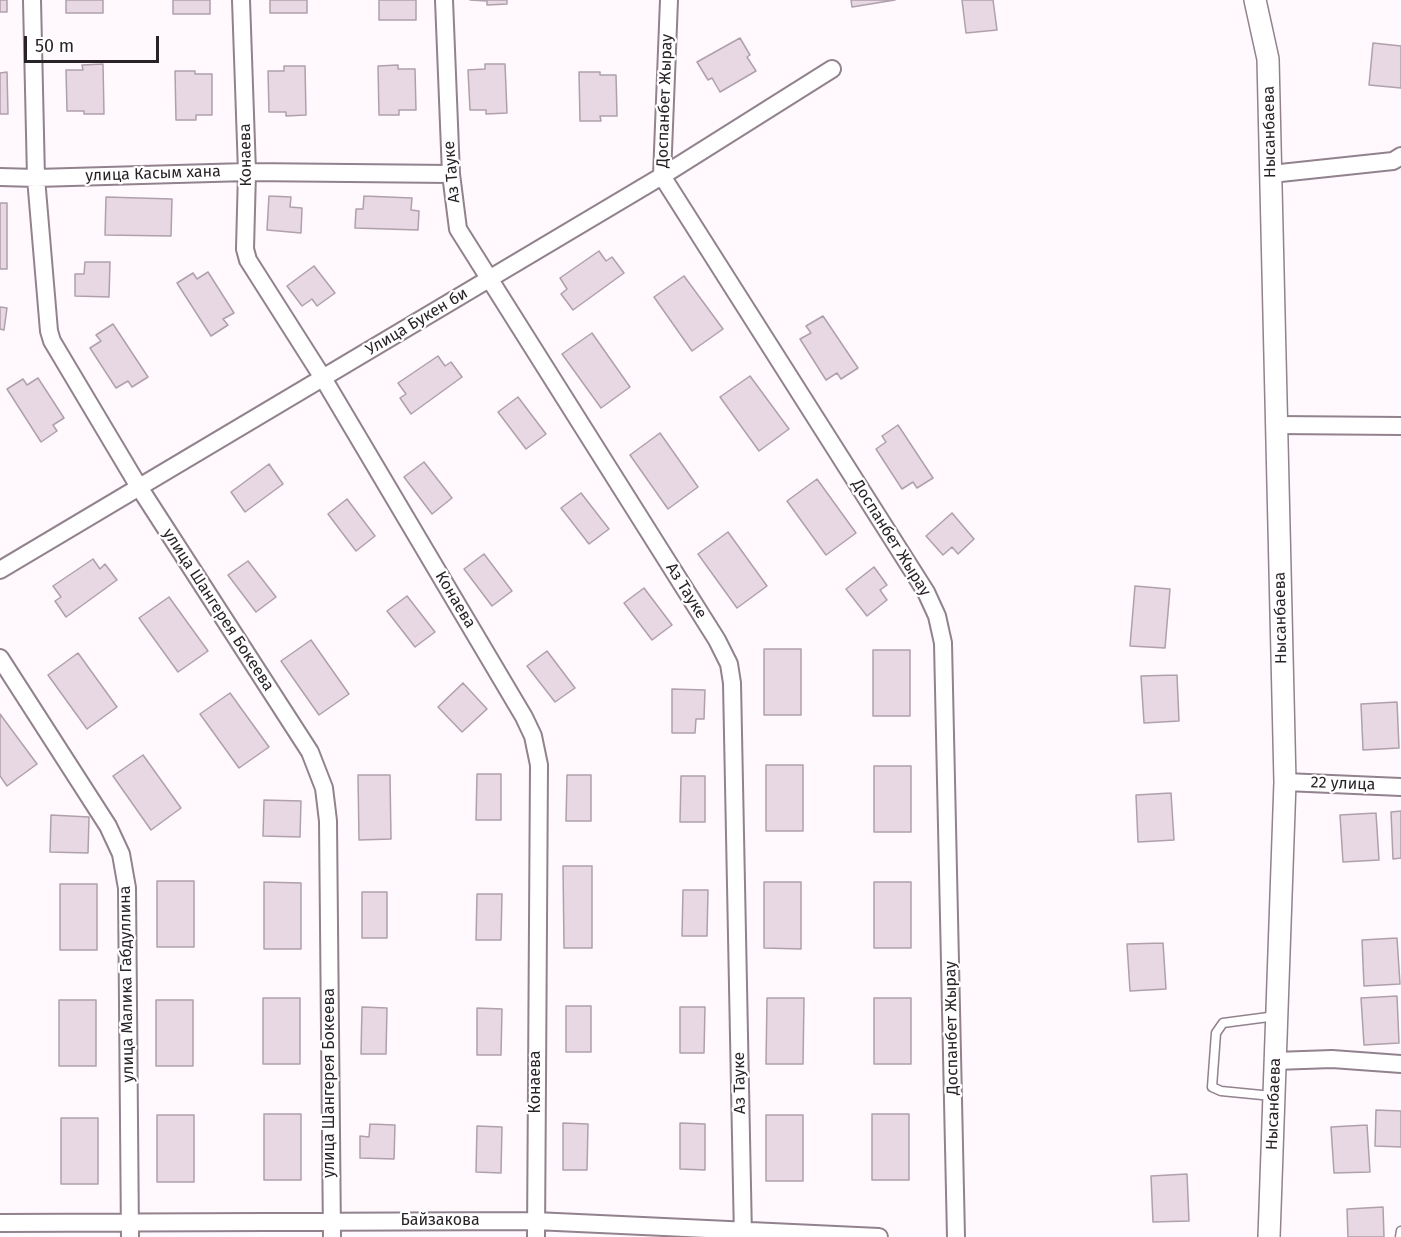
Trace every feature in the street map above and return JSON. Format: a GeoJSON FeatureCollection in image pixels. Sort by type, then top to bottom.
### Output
{"type":"FeatureCollection","features":[{"type":"Feature","properties":{"kind":"street","name":"улица Шангерея Бокеева"},"geometry":{"type":"LineString","coordinates":[[32,0],[36,178],[49,331],[52,341],[139,487],[310,752],[324,788],[328,821],[332,1229]]}},
{"type":"Feature","properties":{"kind":"street","name":"Конаева"},"geometry":{"type":"LineString","coordinates":[[242,0],[247,172],[244,249],[248,260],[323,378],[518,706],[533,736],[539,765],[536,1229]]}},
{"type":"Feature","properties":{"kind":"street","name":"Аз Тауке"},"geometry":{"type":"LineString","coordinates":[[444,0],[451,174],[458,229],[488,280],[717,640],[729,664],[732,682],[743,1234]]}},
{"type":"Feature","properties":{"kind":"street","name":"Доспанбет Жырау"},"geometry":{"type":"LineString","coordinates":[[669,0],[662,176],[926,592],[937,616],[943,643],[956,1237]]}},
{"type":"Feature","properties":{"kind":"street","name":"Нысанбаева"},"geometry":{"type":"LineString","coordinates":[[1255,0],[1268,59],[1285,782],[1269,1237]]}},
{"type":"Feature","properties":{"kind":"street","name":"Улица Букен би"},"geometry":{"type":"LineString","coordinates":[[0,570],[662,176],[832,69]]}},
{"type":"Feature","properties":{"kind":"street"},"geometry":{"type":"LineString","coordinates":[[1271,174],[1393,161],[1401,156]]}},
{"type":"Feature","properties":{"kind":"street","name":"улица Касым хана"},"geometry":{"type":"LineString","coordinates":[[0,177],[247,172],[451,174]]}},
{"type":"Feature","properties":{"kind":"street"},"geometry":{"type":"LineString","coordinates":[[1277,425],[1401,426]]}},
{"type":"Feature","properties":{"kind":"street","name":"улица Малика Габдуллина"},"geometry":{"type":"LineString","coordinates":[[0,658],[108,826],[121,854],[127,888],[130,1229]]}},
{"type":"Feature","properties":{"kind":"street","name":"22 улица"},"geometry":{"type":"LineString","coordinates":[[1285,782],[1401,787]]}},
{"type":"Feature","properties":{"kind":"street"},"geometry":{"type":"LineString","coordinates":[[1275,1060],[1332,1059],[1401,1064]]}},
{"type":"Feature","properties":{"kind":"street","name":"Байзакова"},"geometry":{"type":"LineString","coordinates":[[0,1222],[130,1229],[536,1229],[879,1237]]}},
{"type":"Feature","properties":{"kind":"lane"},"geometry":{"type":"LineString","coordinates":[[1274,1096],[1221,1091],[1212,1087],[1216,1033],[1223,1023],[1277,1016]]}},
{"type":"Feature","properties":{"kind":"lane"},"geometry":{"type":"LineString","coordinates":[[1400,1237],[1401,1231]]}},
{"type":"Feature","properties":{"kind":"building"},"geometry":{"type":"Polygon","coordinates":[[[0,0],[7,0],[7,12],[0,12],[0,0]]]}},
{"type":"Feature","properties":{"kind":"building"},"geometry":{"type":"Polygon","coordinates":[[[66,0],[103,0],[103,13],[66,13],[66,0]]]}},
{"type":"Feature","properties":{"kind":"building"},"geometry":{"type":"Polygon","coordinates":[[[173,0],[210,0],[210,14],[173,14],[173,0]]]}},
{"type":"Feature","properties":{"kind":"building"},"geometry":{"type":"Polygon","coordinates":[[[270,0],[307,0],[307,13],[270,13],[270,0]]]}},
{"type":"Feature","properties":{"kind":"building"},"geometry":{"type":"Polygon","coordinates":[[[379,0],[416,0],[416,20],[379,20],[379,0]]]}},
{"type":"Feature","properties":{"kind":"building"},"geometry":{"type":"Polygon","coordinates":[[[470,0],[507,0],[507,4],[487,5],[487,1],[470,0]]]}},
{"type":"Feature","properties":{"kind":"building"},"geometry":{"type":"Polygon","coordinates":[[[851,0],[895,0],[852,7],[851,0]]]}},
{"type":"Feature","properties":{"kind":"building"},"geometry":{"type":"Polygon","coordinates":[[[962,0],[993,0],[997,30],[966,33],[962,0]]]}},
{"type":"Feature","properties":{"kind":"building"},"geometry":{"type":"Polygon","coordinates":[[[740,38],[750,55],[747,57],[756,71],[720,92],[712,78],[708,80],[697,62],[740,38]]]}},
{"type":"Feature","properties":{"kind":"building"},"geometry":{"type":"Polygon","coordinates":[[[1373,43],[1401,46],[1401,88],[1369,85],[1373,43]]]}},
{"type":"Feature","properties":{"kind":"building"},"geometry":{"type":"Polygon","coordinates":[[[103,64],[104,114],[67,111],[66,70],[83,70],[82,65],[103,64]]]}},
{"type":"Feature","properties":{"kind":"building"},"geometry":{"type":"Polygon","coordinates":[[[485,64],[505,64],[507,113],[486,114],[486,110],[470,110],[468,70],[485,69],[485,64]]]}},
{"type":"Feature","properties":{"kind":"building"},"geometry":{"type":"Polygon","coordinates":[[[398,65],[398,69],[415,69],[416,110],[399,110],[399,115],[379,115],[378,66],[398,65]]]}},
{"type":"Feature","properties":{"kind":"building"},"geometry":{"type":"Polygon","coordinates":[[[284,66],[305,66],[306,115],[286,116],[286,112],[269,112],[268,71],[284,71],[284,66]]]}},
{"type":"Feature","properties":{"kind":"building"},"geometry":{"type":"Polygon","coordinates":[[[175,71],[212,74],[212,115],[196,115],[196,120],[176,120],[175,71]]]}},
{"type":"Feature","properties":{"kind":"building"},"geometry":{"type":"Polygon","coordinates":[[[7,72],[8,114],[0,114],[0,73],[7,72]]]}},
{"type":"Feature","properties":{"kind":"building"},"geometry":{"type":"Polygon","coordinates":[[[579,72],[616,75],[617,116],[600,116],[601,121],[580,121],[579,72]]]}},
{"type":"Feature","properties":{"kind":"building"},"geometry":{"type":"Polygon","coordinates":[[[269,196],[291,197],[290,207],[302,208],[301,233],[267,230],[269,196]]]}},
{"type":"Feature","properties":{"kind":"building"},"geometry":{"type":"Polygon","coordinates":[[[364,196],[412,198],[411,210],[419,211],[418,230],[355,228],[356,209],[363,209],[364,196]]]}},
{"type":"Feature","properties":{"kind":"building"},"geometry":{"type":"Polygon","coordinates":[[[106,197],[172,199],[171,236],[105,235],[106,197]]]}},
{"type":"Feature","properties":{"kind":"building"},"geometry":{"type":"Polygon","coordinates":[[[0,203],[7,203],[7,269],[0,269],[0,203]]]}},
{"type":"Feature","properties":{"kind":"building"},"geometry":{"type":"Polygon","coordinates":[[[599,251],[606,261],[612,257],[624,273],[573,310],[561,294],[567,289],[560,278],[599,251]]]}},
{"type":"Feature","properties":{"kind":"building"},"geometry":{"type":"Polygon","coordinates":[[[85,262],[110,262],[109,297],[75,296],[75,274],[84,274],[85,262]]]}},
{"type":"Feature","properties":{"kind":"building"},"geometry":{"type":"Polygon","coordinates":[[[314,266],[335,293],[317,306],[312,299],[302,306],[287,286],[314,266]]]}},
{"type":"Feature","properties":{"kind":"building"},"geometry":{"type":"Polygon","coordinates":[[[208,272],[234,313],[223,319],[228,325],[211,336],[177,283],[193,273],[197,279],[208,272]]]}},
{"type":"Feature","properties":{"kind":"building"},"geometry":{"type":"Polygon","coordinates":[[[684,276],[723,329],[692,351],[654,297],[684,276]]]}},
{"type":"Feature","properties":{"kind":"building"},"geometry":{"type":"Polygon","coordinates":[[[0,307],[7,308],[4,330],[0,329],[0,307]]]}},
{"type":"Feature","properties":{"kind":"building"},"geometry":{"type":"Polygon","coordinates":[[[823,316],[858,368],[841,379],[837,373],[826,380],[800,339],[811,333],[806,326],[823,316]]]}},
{"type":"Feature","properties":{"kind":"building"},"geometry":{"type":"Polygon","coordinates":[[[113,324],[148,377],[132,387],[128,381],[116,388],[90,348],[101,341],[96,335],[113,324]]]}},
{"type":"Feature","properties":{"kind":"building"},"geometry":{"type":"Polygon","coordinates":[[[592,333],[630,387],[601,408],[562,354],[592,333]]]}},
{"type":"Feature","properties":{"kind":"building"},"geometry":{"type":"Polygon","coordinates":[[[438,356],[445,366],[451,362],[462,377],[411,414],[400,398],[406,394],[398,383],[438,356]]]}},
{"type":"Feature","properties":{"kind":"building"},"geometry":{"type":"Polygon","coordinates":[[[750,376],[789,429],[759,451],[720,397],[750,376]]]}},
{"type":"Feature","properties":{"kind":"building"},"geometry":{"type":"Polygon","coordinates":[[[38,378],[64,418],[53,425],[57,431],[41,442],[7,389],[23,379],[27,385],[38,378]]]}},
{"type":"Feature","properties":{"kind":"building"},"geometry":{"type":"Polygon","coordinates":[[[518,397],[546,434],[526,449],[498,412],[518,397]]]}},
{"type":"Feature","properties":{"kind":"building"},"geometry":{"type":"Polygon","coordinates":[[[898,425],[933,478],[917,488],[913,482],[902,489],[876,449],[886,442],[882,436],[898,425]]]}},
{"type":"Feature","properties":{"kind":"building"},"geometry":{"type":"Polygon","coordinates":[[[660,433],[698,487],[668,509],[630,455],[660,433]]]}},
{"type":"Feature","properties":{"kind":"building"},"geometry":{"type":"Polygon","coordinates":[[[424,462],[452,498],[432,514],[404,477],[424,462]]]}},
{"type":"Feature","properties":{"kind":"building"},"geometry":{"type":"Polygon","coordinates":[[[269,464],[283,484],[245,512],[231,492],[269,464]]]}},
{"type":"Feature","properties":{"kind":"building"},"geometry":{"type":"Polygon","coordinates":[[[817,479],[856,533],[826,555],[787,501],[817,479]]]}},
{"type":"Feature","properties":{"kind":"building"},"geometry":{"type":"Polygon","coordinates":[[[581,493],[609,529],[589,544],[561,508],[581,493]]]}},
{"type":"Feature","properties":{"kind":"building"},"geometry":{"type":"Polygon","coordinates":[[[347,499],[375,536],[356,551],[328,514],[347,499]]]}},
{"type":"Feature","properties":{"kind":"building"},"geometry":{"type":"Polygon","coordinates":[[[952,513],[974,539],[958,554],[952,547],[943,555],[926,536],[952,513]]]}},
{"type":"Feature","properties":{"kind":"building"},"geometry":{"type":"Polygon","coordinates":[[[728,532],[767,586],[737,608],[698,554],[728,532]]]}},
{"type":"Feature","properties":{"kind":"building"},"geometry":{"type":"Polygon","coordinates":[[[484,554],[512,591],[492,606],[464,569],[484,554]]]}},
{"type":"Feature","properties":{"kind":"building"},"geometry":{"type":"Polygon","coordinates":[[[93,559],[100,569],[105,564],[117,580],[66,617],[55,601],[61,597],[53,586],[93,559]]]}},
{"type":"Feature","properties":{"kind":"building"},"geometry":{"type":"Polygon","coordinates":[[[248,561],[276,597],[256,612],[228,575],[248,561]]]}},
{"type":"Feature","properties":{"kind":"building"},"geometry":{"type":"Polygon","coordinates":[[[874,567],[887,585],[880,590],[887,600],[867,616],[846,589],[874,567]]]}},
{"type":"Feature","properties":{"kind":"building"},"geometry":{"type":"Polygon","coordinates":[[[1135,586],[1170,589],[1165,648],[1130,646],[1135,586]]]}},
{"type":"Feature","properties":{"kind":"building"},"geometry":{"type":"Polygon","coordinates":[[[644,588],[672,625],[652,640],[624,603],[644,588]]]}},
{"type":"Feature","properties":{"kind":"building"},"geometry":{"type":"Polygon","coordinates":[[[407,596],[435,632],[415,647],[387,611],[407,596]]]}},
{"type":"Feature","properties":{"kind":"building"},"geometry":{"type":"Polygon","coordinates":[[[169,597],[208,651],[178,672],[139,618],[169,597]]]}},
{"type":"Feature","properties":{"kind":"building"},"geometry":{"type":"Polygon","coordinates":[[[311,640],[349,694],[319,715],[281,661],[311,640]]]}},
{"type":"Feature","properties":{"kind":"building"},"geometry":{"type":"Polygon","coordinates":[[[764,649],[801,649],[801,715],[764,715],[764,649]]]}},
{"type":"Feature","properties":{"kind":"building"},"geometry":{"type":"Polygon","coordinates":[[[873,650],[910,650],[910,716],[873,716],[873,650]]]}},
{"type":"Feature","properties":{"kind":"building"},"geometry":{"type":"Polygon","coordinates":[[[547,651],[575,688],[555,702],[527,666],[547,651]]]}},
{"type":"Feature","properties":{"kind":"building"},"geometry":{"type":"Polygon","coordinates":[[[78,653],[117,707],[87,729],[48,675],[78,653]]]}},
{"type":"Feature","properties":{"kind":"building"},"geometry":{"type":"Polygon","coordinates":[[[1177,675],[1179,721],[1144,723],[1141,676],[1177,675]]]}},
{"type":"Feature","properties":{"kind":"building"},"geometry":{"type":"Polygon","coordinates":[[[463,683],[487,709],[462,732],[438,707],[463,683]]]}},
{"type":"Feature","properties":{"kind":"building"},"geometry":{"type":"Polygon","coordinates":[[[672,689],[705,690],[704,719],[696,719],[695,733],[672,733],[672,689]]]}},
{"type":"Feature","properties":{"kind":"building"},"geometry":{"type":"Polygon","coordinates":[[[230,693],[269,747],[239,768],[200,714],[230,693]]]}},
{"type":"Feature","properties":{"kind":"building"},"geometry":{"type":"Polygon","coordinates":[[[1397,702],[1399,748],[1363,750],[1361,704],[1397,702]]]}},
{"type":"Feature","properties":{"kind":"building"},"geometry":{"type":"Polygon","coordinates":[[[0,714],[37,764],[7,786],[0,776],[0,714]]]}},
{"type":"Feature","properties":{"kind":"building"},"geometry":{"type":"Polygon","coordinates":[[[143,755],[181,808],[151,830],[113,776],[143,755]]]}},
{"type":"Feature","properties":{"kind":"building"},"geometry":{"type":"Polygon","coordinates":[[[766,765],[803,765],[803,831],[766,831],[766,765]]]}},
{"type":"Feature","properties":{"kind":"building"},"geometry":{"type":"Polygon","coordinates":[[[874,766],[911,766],[911,832],[874,832],[874,766]]]}},
{"type":"Feature","properties":{"kind":"building"},"geometry":{"type":"Polygon","coordinates":[[[477,774],[501,774],[501,820],[476,820],[477,774]]]}},
{"type":"Feature","properties":{"kind":"building"},"geometry":{"type":"Polygon","coordinates":[[[358,775],[390,775],[391,839],[359,840],[358,775]]]}},
{"type":"Feature","properties":{"kind":"building"},"geometry":{"type":"Polygon","coordinates":[[[567,775],[591,775],[591,821],[566,821],[567,775]]]}},
{"type":"Feature","properties":{"kind":"building"},"geometry":{"type":"Polygon","coordinates":[[[681,776],[705,776],[705,822],[680,822],[681,776]]]}},
{"type":"Feature","properties":{"kind":"building"},"geometry":{"type":"Polygon","coordinates":[[[1171,793],[1174,840],[1138,842],[1136,795],[1171,793]]]}},
{"type":"Feature","properties":{"kind":"building"},"geometry":{"type":"Polygon","coordinates":[[[264,800],[301,801],[300,837],[263,836],[264,800]]]}},
{"type":"Feature","properties":{"kind":"building"},"geometry":{"type":"Polygon","coordinates":[[[1401,811],[1401,858],[1393,859],[1391,812],[1401,811]]]}},
{"type":"Feature","properties":{"kind":"building"},"geometry":{"type":"Polygon","coordinates":[[[1376,813],[1379,860],[1343,862],[1340,815],[1376,813]]]}},
{"type":"Feature","properties":{"kind":"building"},"geometry":{"type":"Polygon","coordinates":[[[51,815],[89,817],[88,853],[50,852],[51,815]]]}},
{"type":"Feature","properties":{"kind":"building"},"geometry":{"type":"Polygon","coordinates":[[[563,866],[592,866],[592,948],[564,948],[563,866]]]}},
{"type":"Feature","properties":{"kind":"building"},"geometry":{"type":"Polygon","coordinates":[[[157,881],[194,881],[194,947],[157,947],[157,881]]]}},
{"type":"Feature","properties":{"kind":"building"},"geometry":{"type":"Polygon","coordinates":[[[264,882],[301,883],[301,949],[264,949],[264,882]]]}},
{"type":"Feature","properties":{"kind":"building"},"geometry":{"type":"Polygon","coordinates":[[[764,882],[801,882],[801,949],[764,948],[764,882]]]}},
{"type":"Feature","properties":{"kind":"building"},"geometry":{"type":"Polygon","coordinates":[[[874,882],[911,882],[911,948],[874,948],[874,882]]]}},
{"type":"Feature","properties":{"kind":"building"},"geometry":{"type":"Polygon","coordinates":[[[60,884],[97,884],[97,950],[60,950],[60,884]]]}},
{"type":"Feature","properties":{"kind":"building"},"geometry":{"type":"Polygon","coordinates":[[[683,890],[708,890],[707,936],[682,936],[683,890]]]}},
{"type":"Feature","properties":{"kind":"building"},"geometry":{"type":"Polygon","coordinates":[[[362,892],[387,892],[387,938],[362,938],[362,892]]]}},
{"type":"Feature","properties":{"kind":"building"},"geometry":{"type":"Polygon","coordinates":[[[477,894],[502,894],[501,940],[476,940],[477,894]]]}},
{"type":"Feature","properties":{"kind":"building"},"geometry":{"type":"Polygon","coordinates":[[[1397,938],[1400,984],[1364,986],[1362,940],[1397,938]]]}},
{"type":"Feature","properties":{"kind":"building"},"geometry":{"type":"Polygon","coordinates":[[[1163,943],[1166,989],[1130,991],[1127,944],[1163,943]]]}},
{"type":"Feature","properties":{"kind":"building"},"geometry":{"type":"Polygon","coordinates":[[[1397,996],[1399,1043],[1364,1045],[1361,998],[1397,996]]]}},
{"type":"Feature","properties":{"kind":"building"},"geometry":{"type":"Polygon","coordinates":[[[263,998],[300,998],[300,1064],[263,1064],[263,998]]]}},
{"type":"Feature","properties":{"kind":"building"},"geometry":{"type":"Polygon","coordinates":[[[767,998],[804,998],[803,1064],[766,1064],[767,998]]]}},
{"type":"Feature","properties":{"kind":"building"},"geometry":{"type":"Polygon","coordinates":[[[874,998],[911,998],[911,1064],[874,1064],[874,998]]]}},
{"type":"Feature","properties":{"kind":"building"},"geometry":{"type":"Polygon","coordinates":[[[59,1000],[96,1000],[96,1066],[59,1066],[59,1000]]]}},
{"type":"Feature","properties":{"kind":"building"},"geometry":{"type":"Polygon","coordinates":[[[156,1000],[193,1000],[193,1066],[156,1066],[156,1000]]]}},
{"type":"Feature","properties":{"kind":"building"},"geometry":{"type":"Polygon","coordinates":[[[566,1006],[591,1006],[591,1052],[566,1052],[566,1006]]]}},
{"type":"Feature","properties":{"kind":"building"},"geometry":{"type":"Polygon","coordinates":[[[362,1007],[387,1008],[386,1054],[361,1054],[362,1007]]]}},
{"type":"Feature","properties":{"kind":"building"},"geometry":{"type":"Polygon","coordinates":[[[680,1007],[705,1007],[704,1053],[680,1053],[680,1007]]]}},
{"type":"Feature","properties":{"kind":"building"},"geometry":{"type":"Polygon","coordinates":[[[477,1008],[502,1009],[501,1055],[477,1055],[477,1008]]]}},
{"type":"Feature","properties":{"kind":"building"},"geometry":{"type":"Polygon","coordinates":[[[1376,1110],[1401,1111],[1401,1147],[1375,1146],[1376,1110]]]}},
{"type":"Feature","properties":{"kind":"building"},"geometry":{"type":"Polygon","coordinates":[[[264,1114],[301,1114],[301,1180],[264,1180],[264,1114]]]}},
{"type":"Feature","properties":{"kind":"building"},"geometry":{"type":"Polygon","coordinates":[[[872,1114],[909,1114],[909,1180],[872,1180],[872,1114]]]}},
{"type":"Feature","properties":{"kind":"building"},"geometry":{"type":"Polygon","coordinates":[[[157,1115],[194,1115],[194,1182],[157,1182],[157,1115]]]}},
{"type":"Feature","properties":{"kind":"building"},"geometry":{"type":"Polygon","coordinates":[[[766,1115],[803,1115],[803,1181],[766,1181],[766,1115]]]}},
{"type":"Feature","properties":{"kind":"building"},"geometry":{"type":"Polygon","coordinates":[[[61,1118],[98,1118],[98,1184],[61,1184],[61,1118]]]}},
{"type":"Feature","properties":{"kind":"building"},"geometry":{"type":"Polygon","coordinates":[[[563,1123],[588,1124],[587,1170],[563,1170],[563,1123]]]}},
{"type":"Feature","properties":{"kind":"building"},"geometry":{"type":"Polygon","coordinates":[[[680,1123],[705,1124],[705,1170],[680,1169],[680,1123]]]}},
{"type":"Feature","properties":{"kind":"building"},"geometry":{"type":"Polygon","coordinates":[[[370,1124],[395,1125],[394,1159],[360,1158],[360,1136],[369,1137],[370,1124]]]}},
{"type":"Feature","properties":{"kind":"building"},"geometry":{"type":"Polygon","coordinates":[[[1367,1125],[1370,1172],[1334,1173],[1331,1127],[1367,1125]]]}},
{"type":"Feature","properties":{"kind":"building"},"geometry":{"type":"Polygon","coordinates":[[[477,1126],[502,1127],[501,1173],[476,1172],[477,1126]]]}},
{"type":"Feature","properties":{"kind":"building"},"geometry":{"type":"Polygon","coordinates":[[[1187,1174],[1189,1221],[1153,1222],[1151,1176],[1187,1174]]]}},
{"type":"Feature","properties":{"kind":"building"},"geometry":{"type":"Polygon","coordinates":[[[1383,1207],[1384,1237],[1348,1237],[1347,1209],[1383,1207]]]}}]}
